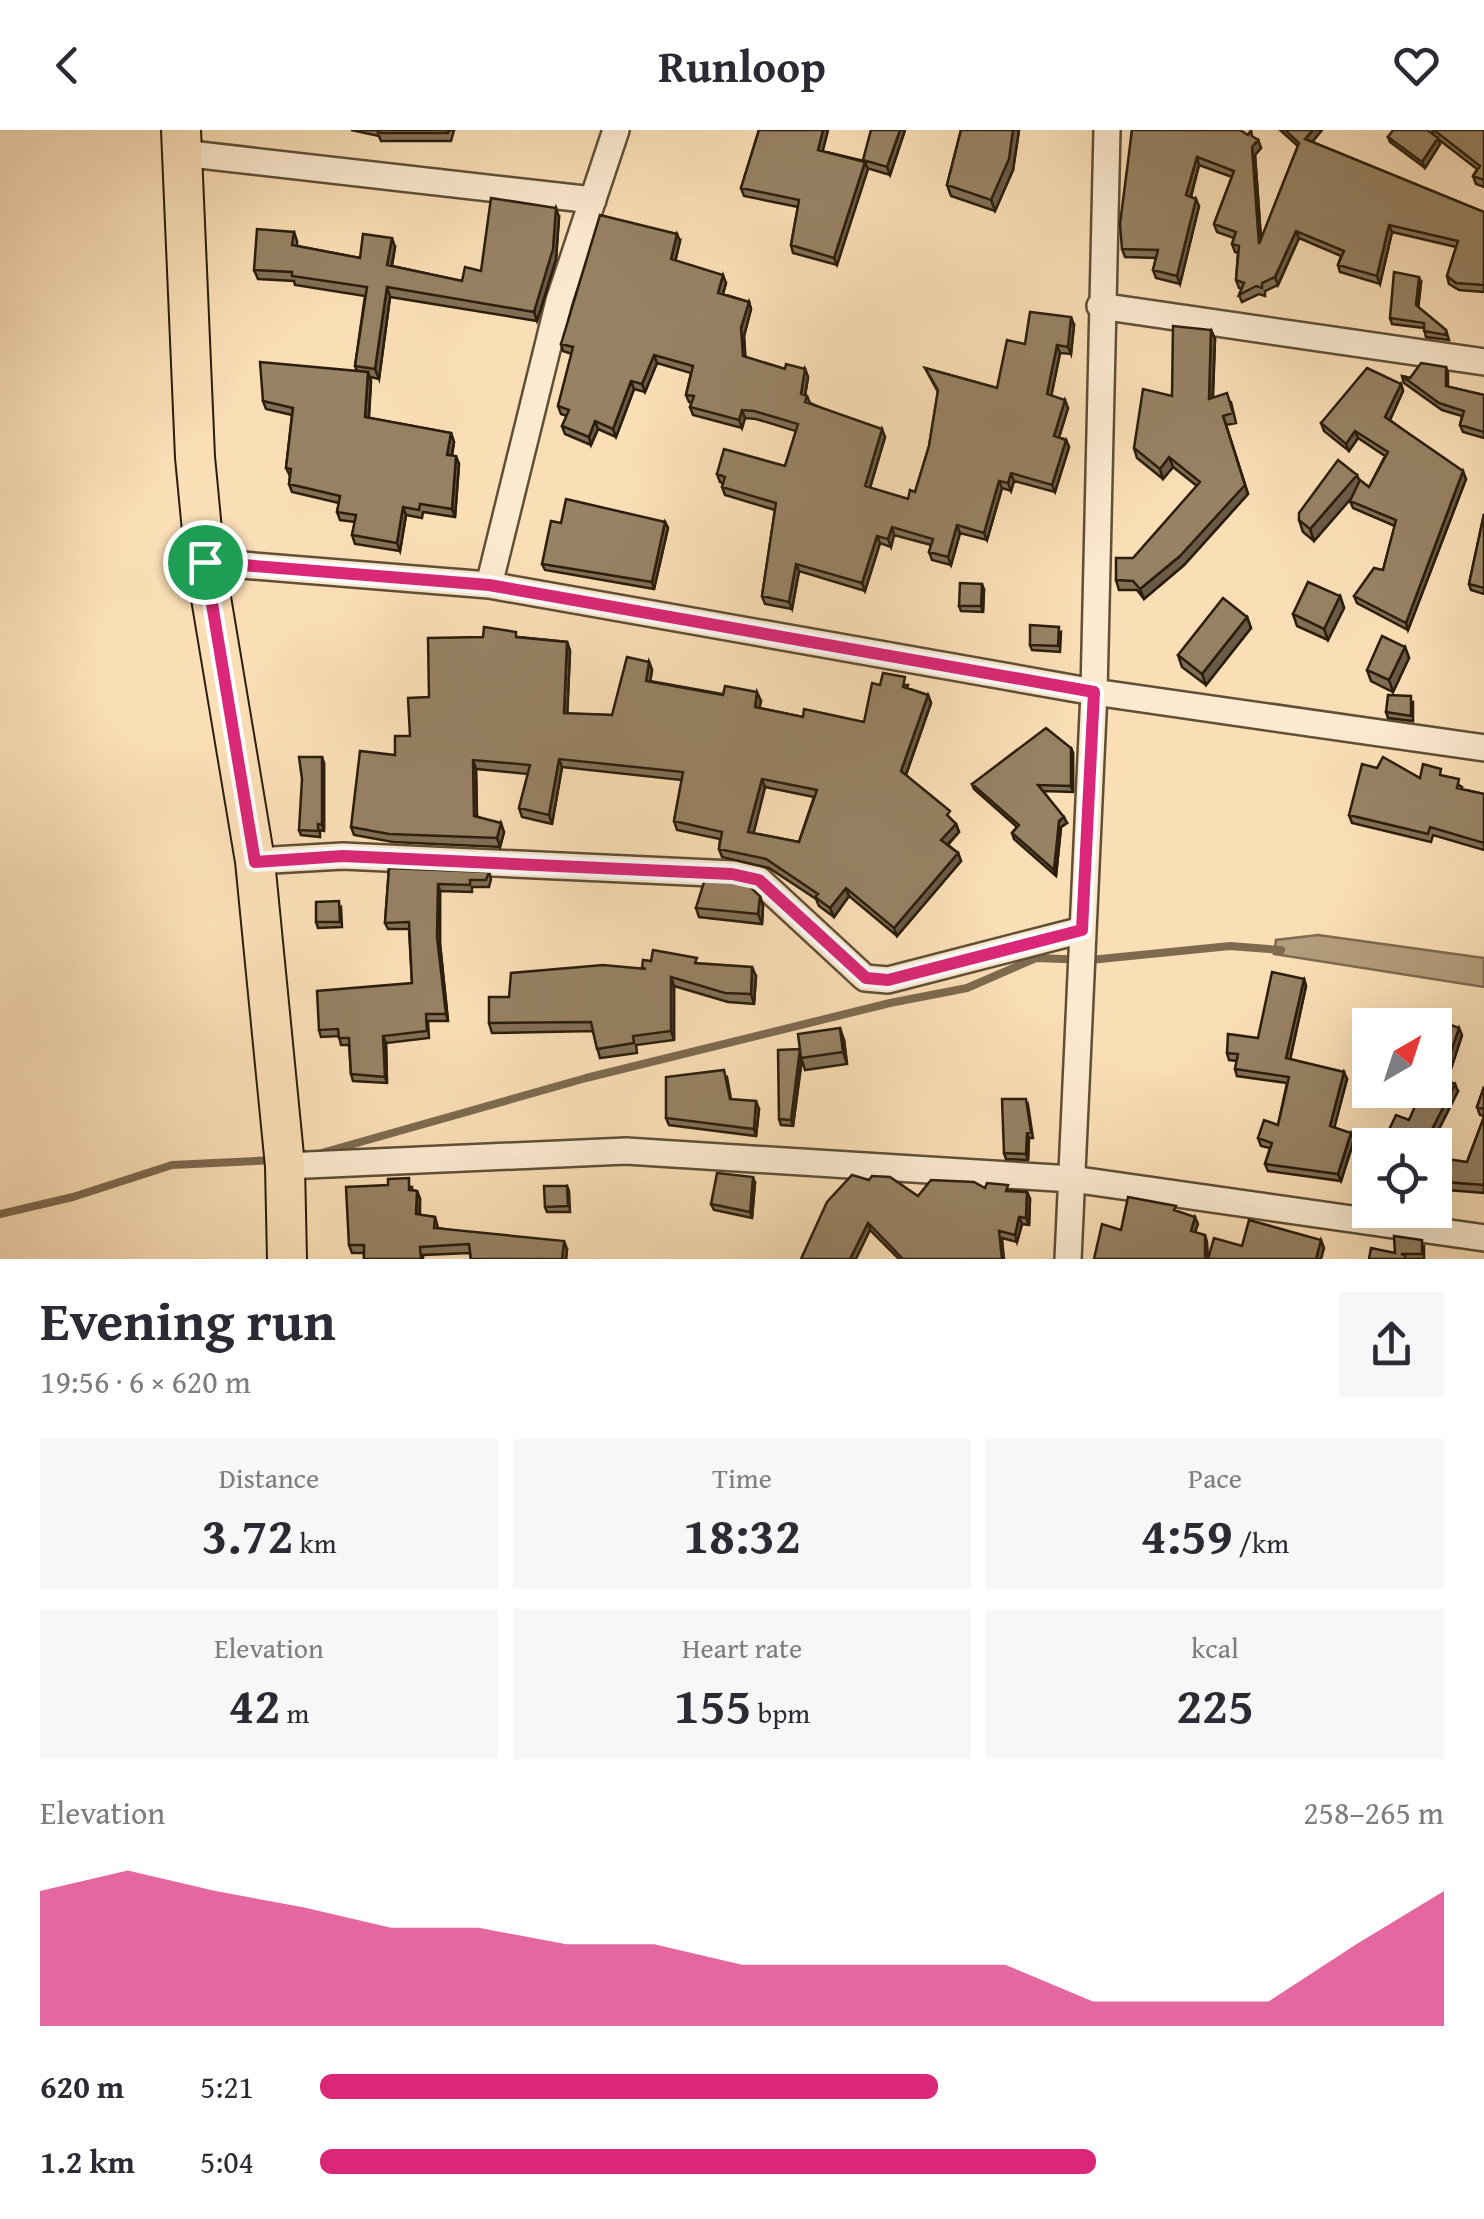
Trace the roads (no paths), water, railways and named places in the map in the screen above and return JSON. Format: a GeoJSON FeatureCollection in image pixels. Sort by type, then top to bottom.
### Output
{"type":"FeatureCollection","features":[{"type":"Feature","properties":{"kind":"main road"},"geometry":{"type":"LineString","coordinates":[[181,142],[196,458],[205,562],[255,862],[285,1166],[286,1259]]}},
{"type":"Feature","properties":{"kind":"street"},"geometry":{"type":"LineString","coordinates":[[489,585],[559,302],[616,130]]}},
{"type":"Feature","properties":{"kind":"street"},"geometry":{"type":"LineString","coordinates":[[1068,1259],[1094,692],[1107,130]]}},
{"type":"Feature","properties":{"kind":"street"},"geometry":{"type":"LineString","coordinates":[[181,142],[593,200]]}},
{"type":"Feature","properties":{"kind":"street"},"geometry":{"type":"LineString","coordinates":[[1100,306],[1484,362]]}},
{"type":"Feature","properties":{"kind":"street"},"geometry":{"type":"LineString","coordinates":[[205,562],[489,585],[1094,692],[1483,745]]}},
{"type":"Feature","properties":{"kind":"street"},"geometry":{"type":"LineString","coordinates":[[255,862],[343,856],[732,874],[759,880],[847,965],[866,978],[876,979],[1082,930]]}},
{"type":"Feature","properties":{"kind":"street"},"geometry":{"type":"LineString","coordinates":[[285,1166],[626,1151],[1072,1180],[1484,1238]]}},
{"type":"Feature","properties":{"kind":"waterway"},"geometry":{"type":"LineString","coordinates":[[318,1154],[586,1078],[890,1003],[967,988],[1036,958],[1090,960],[1230,946],[1281,950]]}},
{"type":"Feature","properties":{"kind":"waterway"},"geometry":{"type":"LineString","coordinates":[[0,1214],[73,1197],[172,1165],[275,1160]]}}]}
